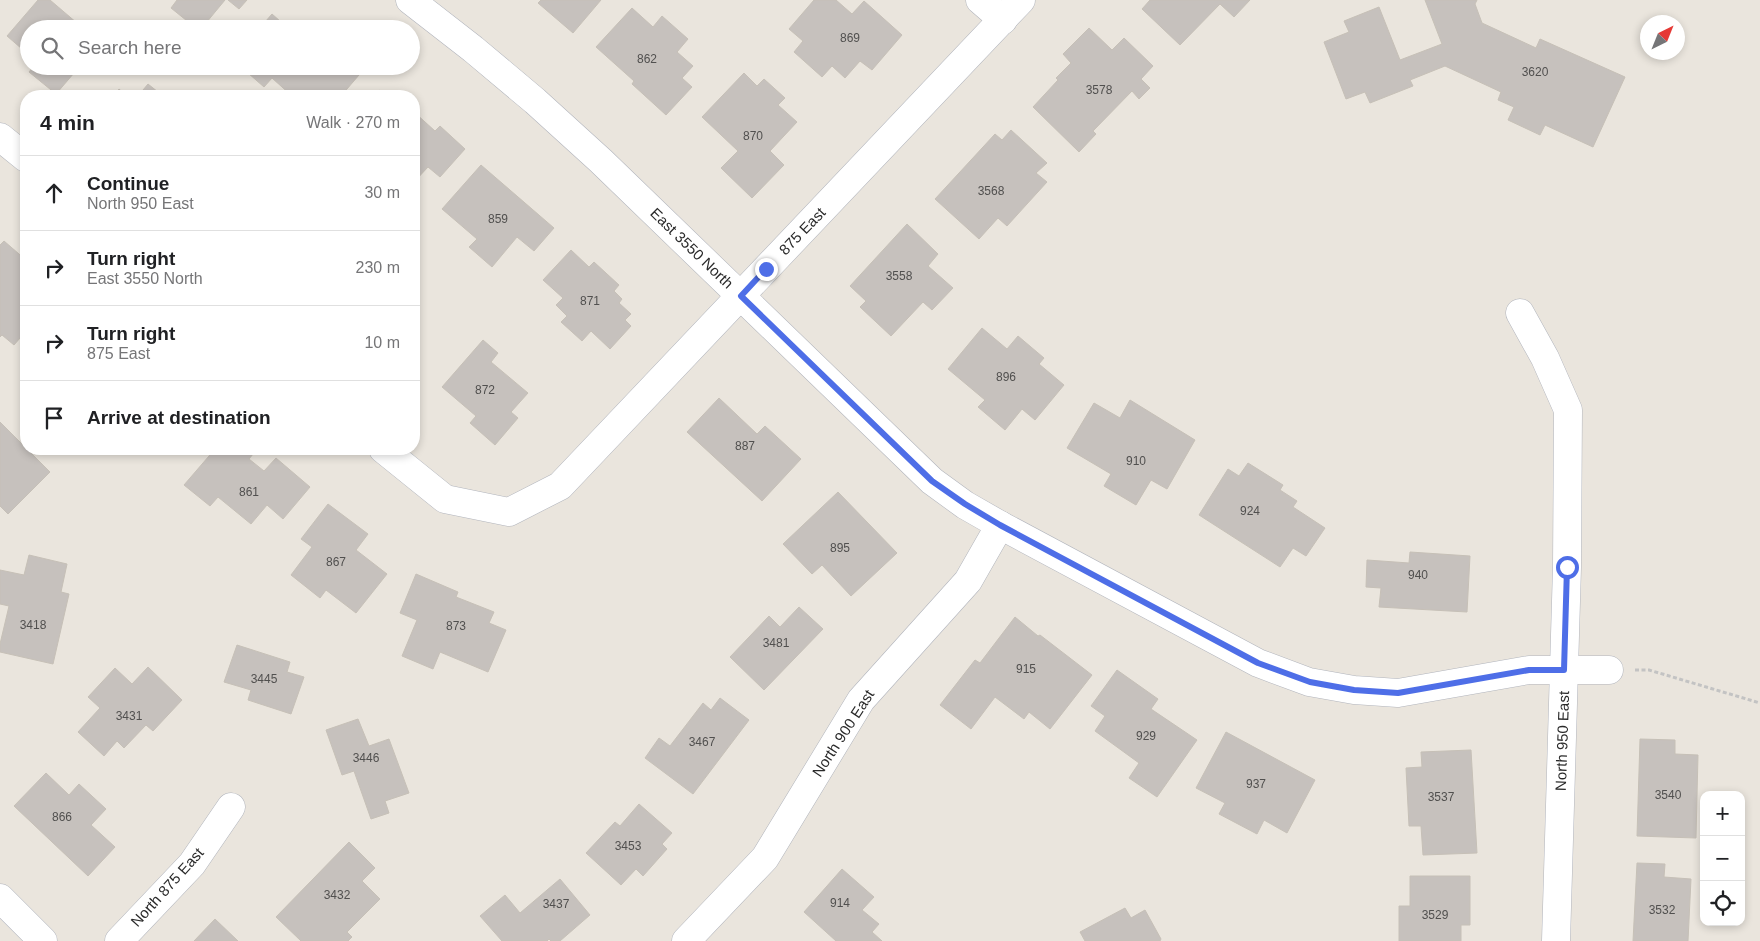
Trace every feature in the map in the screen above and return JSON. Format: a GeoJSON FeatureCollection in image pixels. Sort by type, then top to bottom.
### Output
{"type":"FeatureCollection","features":[{"type":"Feature","properties":{"kind":"street","name":"East 3550 North"},"geometry":{"type":"LineString","coordinates":[[410,0],[486,61],[586,147],[932,481],[1000,525],[1258,663],[1310,682],[1354,690],[1398,693],[1529,670],[1609,670]]}},
{"type":"Feature","properties":{"kind":"street"},"geometry":{"type":"LineString","coordinates":[[980,0],[1003,20]]}},
{"type":"Feature","properties":{"kind":"street","name":"875 East"},"geometry":{"type":"LineString","coordinates":[[390,455],[445,499],[509,512],[560,486],[1021,0]]}},
{"type":"Feature","properties":{"kind":"street"},"geometry":{"type":"LineString","coordinates":[[0,136],[20,153]]}},
{"type":"Feature","properties":{"kind":"street","name":"North 950 East"},"geometry":{"type":"LineString","coordinates":[[1520,312],[1545,358],[1568,410],[1567,567],[1556,941]]}},
{"type":"Feature","properties":{"kind":"street","name":"North 900 East"},"geometry":{"type":"LineString","coordinates":[[688,940],[765,858],[861,700],[968,581],[1000,525]]}},
{"type":"Feature","properties":{"kind":"street","name":"North 875 East"},"geometry":{"type":"LineString","coordinates":[[119,941],[192,864],[231,807]]}},
{"type":"Feature","properties":{"kind":"street"},"geometry":{"type":"LineString","coordinates":[[0,898],[43,941]]}},
{"type":"Feature","properties":{"kind":"path"},"geometry":{"type":"LineString","coordinates":[[1609,670],[1649,670],[1760,703]]}},
{"type":"Feature","properties":{"kind":"building"},"geometry":{"type":"Polygon","coordinates":[[[38,0],[50,0],[73,20],[21,20],[38,0]]]}},
{"type":"Feature","properties":{"kind":"building"},"geometry":{"type":"Polygon","coordinates":[[[177,0],[225,0],[208,20],[186,20],[171,8],[177,0]]]}},
{"type":"Feature","properties":{"kind":"building"},"geometry":{"type":"Polygon","coordinates":[[[228,0],[247,0],[239,9],[228,0]]]}},
{"type":"Feature","properties":{"kind":"building"},"geometry":{"type":"Polygon","coordinates":[[[541,0],[601,0],[573,33],[538,3],[541,0]]]}},
{"type":"Feature","properties":{"kind":"building"},"geometry":{"type":"Polygon","coordinates":[[[814,0],[836,0],[852,14],[864,1],[902,35],[872,70],[860,61],[845,78],[832,66],[822,77],[794,52],[803,41],[789,29],[814,0]]]}},
{"type":"Feature","properties":{"kind":"building"},"geometry":{"type":"Polygon","coordinates":[[[1150,0],[1250,0],[1234,17],[1220,4],[1180,45],[1142,9],[1150,0]]]}},
{"type":"Feature","properties":{"kind":"building"},"geometry":{"type":"Polygon","coordinates":[[[1425,0],[1477,0],[1475,4],[1482,23],[1536,48],[1540,39],[1625,77],[1593,147],[1545,125],[1540,135],[1508,120],[1514,107],[1498,100],[1501,92],[1445,66],[1410,80],[1413,86],[1370,103],[1365,92],[1346,99],[1324,42],[1349,32],[1344,21],[1379,7],[1400,60],[1442,44],[1425,0]]]}},
{"type":"Feature","properties":{"kind":"building"},"geometry":{"type":"Polygon","coordinates":[[[632,8],[653,27],[662,16],[688,39],[677,52],[693,66],[682,78],[692,87],[666,115],[632,84],[634,81],[596,47],[632,8]]]}},
{"type":"Feature","properties":{"kind":"building"},"geometry":{"type":"Polygon","coordinates":[[[272,14],[279,20],[267,20],[272,14]]]}},
{"type":"Feature","properties":{"kind":"building"},"geometry":{"type":"Polygon","coordinates":[[[20,21],[20,47],[7,36],[20,21]]]}},
{"type":"Feature","properties":{"kind":"building"},"geometry":{"type":"Polygon","coordinates":[[[1089,28],[1112,50],[1124,38],[1153,66],[1141,79],[1150,88],[1139,99],[1132,91],[1093,131],[1096,134],[1079,152],[1033,107],[1058,80],[1056,78],[1071,63],[1063,54],[1089,28]]]}},
{"type":"Feature","properties":{"kind":"building"},"geometry":{"type":"Polygon","coordinates":[[[744,73],[757,86],[764,79],[785,98],[778,105],[797,122],[770,151],[784,165],[752,198],[721,168],[738,151],[702,117],[744,73]]]}},
{"type":"Feature","properties":{"kind":"building"},"geometry":{"type":"Polygon","coordinates":[[[33,75],[72,75],[59,90],[51,90],[33,75]]]}},
{"type":"Feature","properties":{"kind":"building"},"geometry":{"type":"Polygon","coordinates":[[[250,75],[359,75],[346,90],[285,90],[272,78],[264,87],[250,75]]]}},
{"type":"Feature","properties":{"kind":"building"},"geometry":{"type":"Polygon","coordinates":[[[148,84],[156,90],[143,90],[148,84]]]}},
{"type":"Feature","properties":{"kind":"building"},"geometry":{"type":"Polygon","coordinates":[[[420,117],[435,131],[440,126],[465,149],[440,177],[428,167],[420,176],[420,117]]]}},
{"type":"Feature","properties":{"kind":"building"},"geometry":{"type":"Polygon","coordinates":[[[1011,130],[1047,163],[1036,173],[1047,182],[1007,226],[998,218],[979,239],[935,199],[995,134],[1002,140],[1011,130]]]}},
{"type":"Feature","properties":{"kind":"building"},"geometry":{"type":"Polygon","coordinates":[[[481,165],[554,228],[534,251],[517,237],[492,267],[469,247],[477,239],[442,209],[481,165]]]}},
{"type":"Feature","properties":{"kind":"building"},"geometry":{"type":"Polygon","coordinates":[[[907,224],[938,254],[928,266],[953,288],[932,310],[923,302],[891,336],[860,307],[866,301],[850,286],[907,224]]]}},
{"type":"Feature","properties":{"kind":"building"},"geometry":{"type":"Polygon","coordinates":[[[4,241],[20,255],[20,338],[14,345],[2,335],[0,337],[0,245],[4,241]]]}},
{"type":"Feature","properties":{"kind":"building"},"geometry":{"type":"Polygon","coordinates":[[[571,250],[589,267],[594,262],[619,285],[614,291],[622,299],[619,303],[631,314],[625,320],[631,326],[610,349],[591,331],[582,341],[561,322],[567,316],[556,305],[563,298],[543,280],[571,250]]]}},
{"type":"Feature","properties":{"kind":"building"},"geometry":{"type":"Polygon","coordinates":[[[982,328],[1007,349],[1018,336],[1044,358],[1039,364],[1064,385],[1035,420],[1022,409],[1005,430],[978,407],[985,400],[948,369],[982,328]]]}},
{"type":"Feature","properties":{"kind":"building"},"geometry":{"type":"Polygon","coordinates":[[[483,340],[498,353],[491,362],[528,393],[511,412],[518,418],[495,445],[470,423],[476,416],[442,387],[483,340]]]}},
{"type":"Feature","properties":{"kind":"building"},"geometry":{"type":"Polygon","coordinates":[[[719,398],[757,434],[765,426],[801,459],[762,501],[687,432],[719,398]]]}},
{"type":"Feature","properties":{"kind":"building"},"geometry":{"type":"Polygon","coordinates":[[[1130,400],[1195,440],[1167,489],[1151,480],[1136,505],[1104,486],[1111,474],[1067,448],[1094,403],[1120,418],[1130,400]]]}},
{"type":"Feature","properties":{"kind":"building"},"geometry":{"type":"Polygon","coordinates":[[[0,422],[20,442],[20,455],[33,455],[50,472],[8,514],[0,506],[0,422]]]}},
{"type":"Feature","properties":{"kind":"building"},"geometry":{"type":"Polygon","coordinates":[[[210,455],[252,455],[249,459],[264,471],[276,458],[310,487],[283,519],[267,505],[251,524],[218,497],[210,506],[184,485],[210,455]]]}},
{"type":"Feature","properties":{"kind":"building"},"geometry":{"type":"Polygon","coordinates":[[[1248,463],[1283,485],[1280,490],[1297,501],[1293,507],[1325,528],[1306,556],[1293,548],[1280,567],[1199,515],[1228,469],[1239,476],[1248,463]]]}},
{"type":"Feature","properties":{"kind":"building"},"geometry":{"type":"Polygon","coordinates":[[[838,492],[897,553],[851,596],[822,565],[812,574],[783,544],[838,492]]]}},
{"type":"Feature","properties":{"kind":"building"},"geometry":{"type":"Polygon","coordinates":[[[328,504],[368,534],[356,550],[387,574],[356,613],[326,590],[320,598],[291,575],[312,547],[301,539],[328,504]]]}},
{"type":"Feature","properties":{"kind":"building"},"geometry":{"type":"Polygon","coordinates":[[[1410,552],[1470,556],[1467,612],[1379,607],[1381,588],[1366,587],[1367,560],[1409,563],[1410,552]]]}},
{"type":"Feature","properties":{"kind":"building"},"geometry":{"type":"Polygon","coordinates":[[[29,555],[67,564],[61,592],[69,594],[53,664],[0,652],[0,644],[9,606],[0,604],[0,570],[24,575],[29,555]]]}},
{"type":"Feature","properties":{"kind":"building"},"geometry":{"type":"Polygon","coordinates":[[[416,574],[458,592],[456,597],[494,612],[489,623],[506,630],[488,672],[440,652],[433,669],[402,656],[417,620],[400,613],[416,574]]]}},
{"type":"Feature","properties":{"kind":"building"},"geometry":{"type":"Polygon","coordinates":[[[799,607],[823,629],[764,690],[730,657],[769,616],[780,627],[799,607]]]}},
{"type":"Feature","properties":{"kind":"building"},"geometry":{"type":"Polygon","coordinates":[[[1015,617],[1092,675],[1050,729],[1029,712],[1024,719],[995,697],[971,729],[940,705],[975,660],[980,663],[1015,617]]]}},
{"type":"Feature","properties":{"kind":"building"},"geometry":{"type":"Polygon","coordinates":[[[237,645],[290,662],[287,672],[304,677],[291,714],[248,700],[251,690],[224,682],[237,645]]]}},
{"type":"Feature","properties":{"kind":"building"},"geometry":{"type":"Polygon","coordinates":[[[148,667],[182,700],[153,731],[146,725],[124,748],[117,741],[104,756],[78,732],[100,708],[88,697],[115,668],[132,684],[148,667]]]}},
{"type":"Feature","properties":{"kind":"building"},"geometry":{"type":"Polygon","coordinates":[[[1117,670],[1158,699],[1151,709],[1197,740],[1157,797],[1129,778],[1139,763],[1095,731],[1105,716],[1091,706],[1117,670]]]}},
{"type":"Feature","properties":{"kind":"building"},"geometry":{"type":"Polygon","coordinates":[[[720,698],[749,720],[693,794],[645,758],[659,738],[670,746],[703,703],[711,710],[720,698]]]}},
{"type":"Feature","properties":{"kind":"building"},"geometry":{"type":"Polygon","coordinates":[[[358,719],[369,746],[389,739],[409,793],[385,801],[389,813],[371,819],[354,771],[342,775],[326,730],[358,719]]]}},
{"type":"Feature","properties":{"kind":"building"},"geometry":{"type":"Polygon","coordinates":[[[1226,732],[1315,780],[1287,833],[1264,820],[1257,834],[1219,814],[1225,803],[1196,788],[1226,732]]]}},
{"type":"Feature","properties":{"kind":"building"},"geometry":{"type":"Polygon","coordinates":[[[1640,739],[1675,740],[1675,754],[1698,755],[1696,838],[1637,836],[1640,739]]]}},
{"type":"Feature","properties":{"kind":"building"},"geometry":{"type":"Polygon","coordinates":[[[1471,750],[1477,853],[1423,855],[1421,826],[1409,826],[1406,768],[1422,767],[1421,752],[1471,750]]]}},
{"type":"Feature","properties":{"kind":"building"},"geometry":{"type":"Polygon","coordinates":[[[46,773],[69,795],[79,784],[106,809],[91,825],[115,847],[88,876],[14,806],[46,773]]]}},
{"type":"Feature","properties":{"kind":"building"},"geometry":{"type":"Polygon","coordinates":[[[639,804],[672,833],[662,844],[667,849],[643,876],[636,869],[621,885],[586,853],[615,822],[620,826],[639,804]]]}},
{"type":"Feature","properties":{"kind":"building"},"geometry":{"type":"Polygon","coordinates":[[[349,842],[375,868],[362,881],[380,899],[347,932],[352,937],[348,941],[301,941],[276,917],[349,842]]]}},
{"type":"Feature","properties":{"kind":"building"},"geometry":{"type":"Polygon","coordinates":[[[1637,863],[1665,864],[1664,877],[1691,879],[1688,941],[1633,941],[1637,863]]]}},
{"type":"Feature","properties":{"kind":"building"},"geometry":{"type":"Polygon","coordinates":[[[842,869],[874,897],[862,910],[879,924],[872,932],[882,941],[836,941],[804,912],[842,869]]]}},
{"type":"Feature","properties":{"kind":"building"},"geometry":{"type":"Polygon","coordinates":[[[1410,876],[1470,876],[1470,925],[1461,925],[1461,941],[1399,941],[1399,906],[1410,906],[1410,876]]]}},
{"type":"Feature","properties":{"kind":"building"},"geometry":{"type":"Polygon","coordinates":[[[560,879],[590,915],[560,941],[551,941],[549,939],[547,941],[502,941],[480,916],[505,895],[520,913],[560,879]]]}},
{"type":"Feature","properties":{"kind":"building"},"geometry":{"type":"Polygon","coordinates":[[[1125,908],[1131,918],[1145,910],[1161,939],[1160,941],[1085,941],[1080,932],[1125,908]]]}},
{"type":"Feature","properties":{"kind":"building"},"geometry":{"type":"Polygon","coordinates":[[[215,919],[238,941],[194,941],[215,919]]]}},
{"type":"Feature","properties":{"kind":"route"},"geometry":{"type":"LineString","coordinates":[[766,269],[741,296],[932,481],[1000,525],[1258,663],[1310,682],[1354,690],[1398,693],[1529,670],[1564,670],[1567,567]]}}]}
